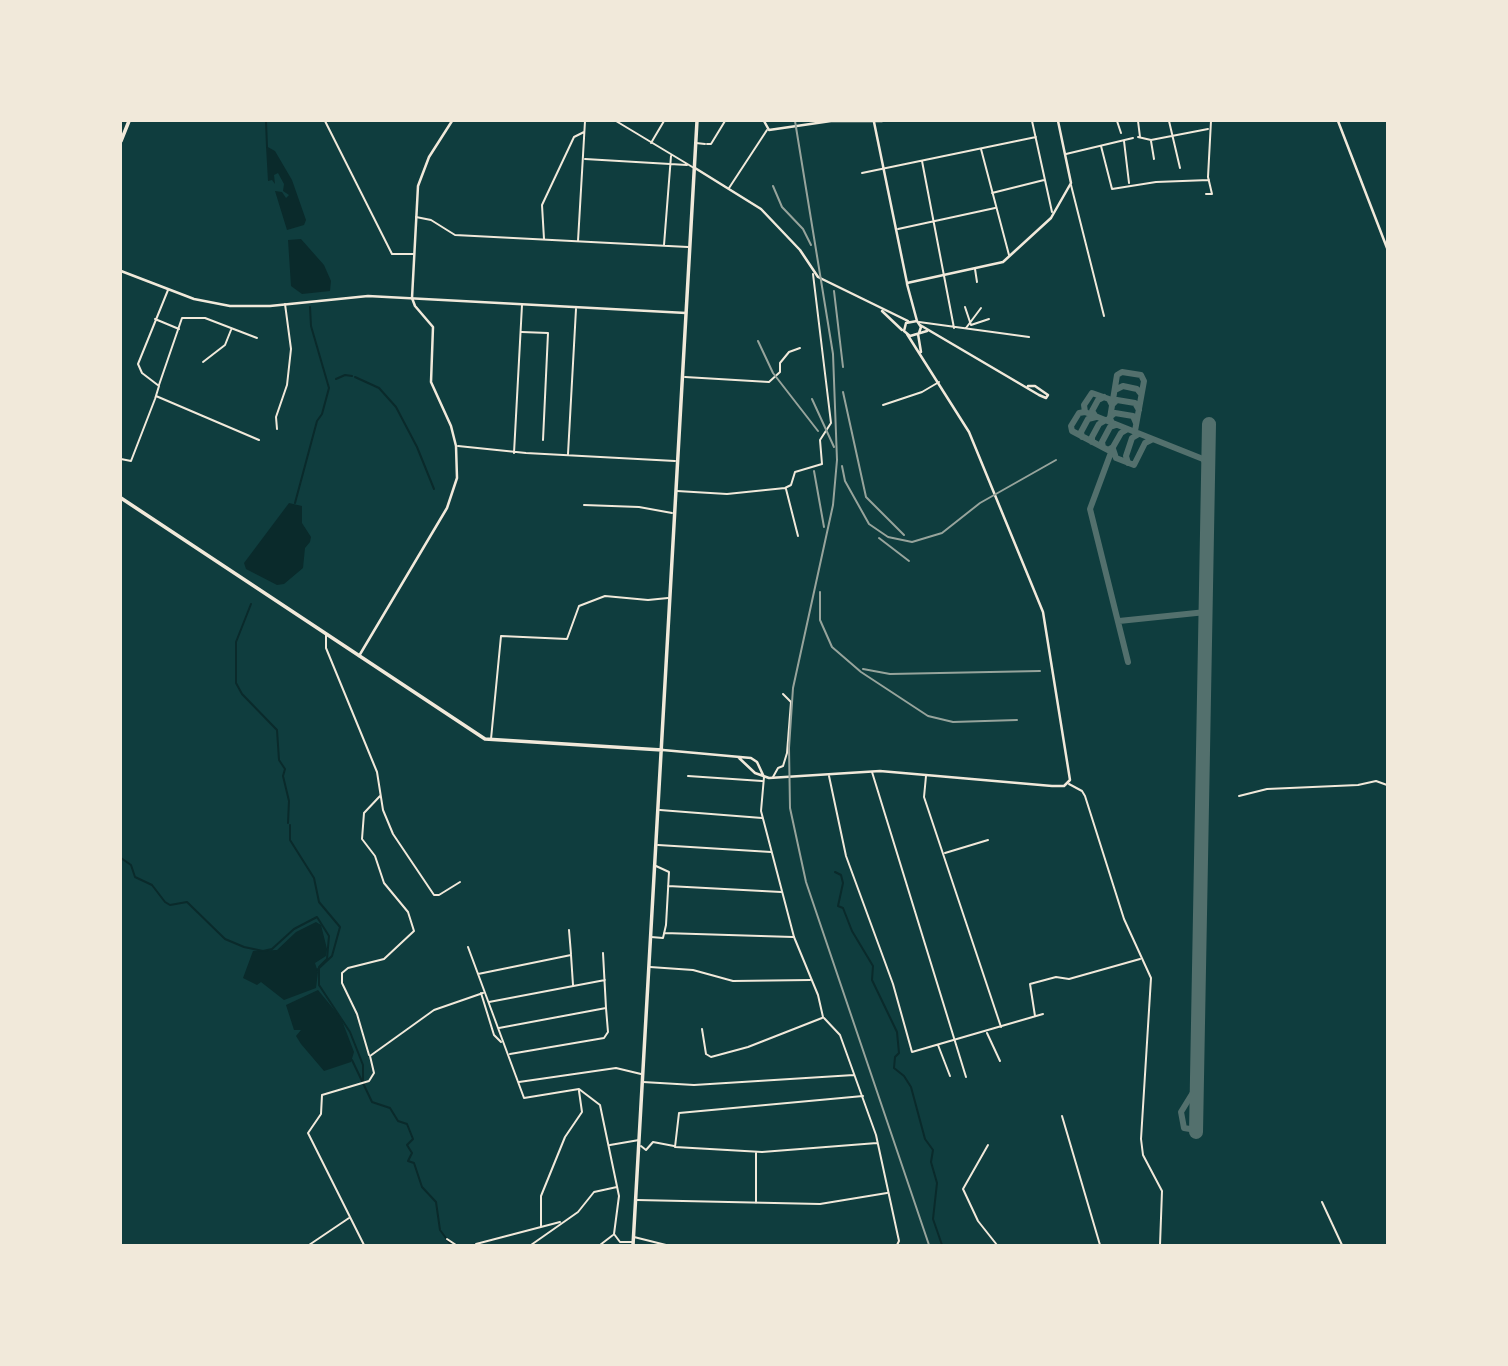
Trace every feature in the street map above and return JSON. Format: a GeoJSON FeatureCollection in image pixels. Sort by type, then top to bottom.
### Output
{"type":"FeatureCollection","features":[{"type":"Feature","properties":{"kind":"main road"},"geometry":{"type":"LineString","coordinates":[[121,141],[129,121]]}},
{"type":"Feature","properties":{"kind":"main road"},"geometry":{"type":"LineString","coordinates":[[633,1241],[698,121]]}},
{"type":"Feature","properties":{"kind":"main road"},"geometry":{"type":"LineString","coordinates":[[121,498],[471,730],[491,740],[662,750]]}},
{"type":"Feature","properties":{"kind":"street"},"geometry":{"type":"LineString","coordinates":[[325,121],[392,254],[414,254]]}},
{"type":"Feature","properties":{"kind":"street"},"geometry":{"type":"LineString","coordinates":[[359,656],[447,508],[457,478],[456,446],[451,426],[431,382],[433,327],[415,306],[412,298],[417,191],[424,166],[452,121]]}},
{"type":"Feature","properties":{"kind":"street"},"geometry":{"type":"LineString","coordinates":[[578,242],[585,121]]}},
{"type":"Feature","properties":{"kind":"street"},"geometry":{"type":"LineString","coordinates":[[616,121],[761,209],[800,250],[814,273],[831,424],[820,440],[824,460],[817,466],[795,472],[791,485],[785,488],[727,494],[676,491]]}},
{"type":"Feature","properties":{"kind":"street"},"geometry":{"type":"LineString","coordinates":[[652,144],[664,121]]}},
{"type":"Feature","properties":{"kind":"street"},"geometry":{"type":"LineString","coordinates":[[696,143],[711,144],[725,121]]}},
{"type":"Feature","properties":{"kind":"street"},"geometry":{"type":"LineString","coordinates":[[764,121],[767,130]]}},
{"type":"Feature","properties":{"kind":"street"},"geometry":{"type":"LineString","coordinates":[[728,188],[767,130],[831,121],[882,121]]}},
{"type":"Feature","properties":{"kind":"street"},"geometry":{"type":"LineString","coordinates":[[1032,121],[1053,215]]}},
{"type":"Feature","properties":{"kind":"street"},"geometry":{"type":"LineString","coordinates":[[1058,121],[1104,316]]}},
{"type":"Feature","properties":{"kind":"street"},"geometry":{"type":"LineString","coordinates":[[1117,121],[1121,133]]}},
{"type":"Feature","properties":{"kind":"street"},"geometry":{"type":"LineString","coordinates":[[1138,121],[1139,137],[1151,140],[1210,129]]}},
{"type":"Feature","properties":{"kind":"street"},"geometry":{"type":"LineString","coordinates":[[1169,121],[1180,169]]}},
{"type":"Feature","properties":{"kind":"street"},"geometry":{"type":"LineString","coordinates":[[1206,194],[1212,194],[1209,180],[1211,121]]}},
{"type":"Feature","properties":{"kind":"street"},"geometry":{"type":"LineString","coordinates":[[1338,121],[1359,182],[1387,248]]}},
{"type":"Feature","properties":{"kind":"street"},"geometry":{"type":"LineString","coordinates":[[874,122],[906,283],[918,323],[922,355]]}},
{"type":"Feature","properties":{"kind":"street"},"geometry":{"type":"LineString","coordinates":[[544,239],[544,201],[574,137],[584,132]]}},
{"type":"Feature","properties":{"kind":"street"},"geometry":{"type":"LineString","coordinates":[[862,173],[1036,137]]}},
{"type":"Feature","properties":{"kind":"street"},"geometry":{"type":"LineString","coordinates":[[1065,155],[1133,138]]}},
{"type":"Feature","properties":{"kind":"street"},"geometry":{"type":"LineString","coordinates":[[1151,140],[1154,159]]}},
{"type":"Feature","properties":{"kind":"street"},"geometry":{"type":"LineString","coordinates":[[1124,141],[1130,184]]}},
{"type":"Feature","properties":{"kind":"street"},"geometry":{"type":"LineString","coordinates":[[1101,146],[1112,189],[1130,184],[1209,180]]}},
{"type":"Feature","properties":{"kind":"street"},"geometry":{"type":"LineString","coordinates":[[981,148],[1009,256]]}},
{"type":"Feature","properties":{"kind":"street"},"geometry":{"type":"LineString","coordinates":[[664,246],[672,156]]}},
{"type":"Feature","properties":{"kind":"street"},"geometry":{"type":"LineString","coordinates":[[583,159],[687,165]]}},
{"type":"Feature","properties":{"kind":"street"},"geometry":{"type":"LineString","coordinates":[[922,160],[954,328]]}},
{"type":"Feature","properties":{"kind":"street"},"geometry":{"type":"LineString","coordinates":[[992,193],[1045,179]]}},
{"type":"Feature","properties":{"kind":"street"},"geometry":{"type":"LineString","coordinates":[[906,283],[1003,262],[1053,215],[1071,183]]}},
{"type":"Feature","properties":{"kind":"street"},"geometry":{"type":"LineString","coordinates":[[896,230],[996,208]]}},
{"type":"Feature","properties":{"kind":"street"},"geometry":{"type":"LineString","coordinates":[[416,217],[431,220],[455,235],[690,247]]}},
{"type":"Feature","properties":{"kind":"street"},"geometry":{"type":"LineString","coordinates":[[975,269],[977,282]]}},
{"type":"Feature","properties":{"kind":"street"},"geometry":{"type":"LineString","coordinates":[[121,271],[194,299],[230,306],[285,304],[357,296],[686,313]]}},
{"type":"Feature","properties":{"kind":"street"},"geometry":{"type":"LineString","coordinates":[[814,273],[908,321],[1029,337]]}},
{"type":"Feature","properties":{"kind":"street"},"geometry":{"type":"LineString","coordinates":[[159,386],[142,373],[138,364],[168,289]]}},
{"type":"Feature","properties":{"kind":"street"},"geometry":{"type":"LineString","coordinates":[[277,429],[276,417],[287,385],[291,349],[285,304]]}},
{"type":"Feature","properties":{"kind":"street"},"geometry":{"type":"LineString","coordinates":[[514,453],[522,304]]}},
{"type":"Feature","properties":{"kind":"street"},"geometry":{"type":"LineString","coordinates":[[906,333],[912,306]]}},
{"type":"Feature","properties":{"kind":"street"},"geometry":{"type":"LineString","coordinates":[[568,455],[576,307]]}},
{"type":"Feature","properties":{"kind":"street"},"geometry":{"type":"LineString","coordinates":[[965,307],[971,325]]}},
{"type":"Feature","properties":{"kind":"street"},"geometry":{"type":"LineString","coordinates":[[879,308],[906,333],[922,355],[969,432],[1043,612],[1071,776],[1068,783]]}},
{"type":"Feature","properties":{"kind":"street"},"geometry":{"type":"LineString","coordinates":[[971,325],[981,308]]}},
{"type":"Feature","properties":{"kind":"street"},"geometry":{"type":"LineString","coordinates":[[121,459],[131,461],[182,318],[205,318],[257,338]]}},
{"type":"Feature","properties":{"kind":"street"},"geometry":{"type":"LineString","coordinates":[[155,319],[180,329]]}},
{"type":"Feature","properties":{"kind":"street"},"geometry":{"type":"LineString","coordinates":[[966,329],[989,319]]}},
{"type":"Feature","properties":{"kind":"street"},"geometry":{"type":"LineString","coordinates":[[918,323],[926,331],[1028,386],[1045,398],[1048,395],[1035,386],[1028,386]]}},
{"type":"Feature","properties":{"kind":"street"},"geometry":{"type":"LineString","coordinates":[[203,362],[225,345],[232,329]]}},
{"type":"Feature","properties":{"kind":"street"},"geometry":{"type":"LineString","coordinates":[[906,333],[918,334],[926,331]]}},
{"type":"Feature","properties":{"kind":"street"},"geometry":{"type":"LineString","coordinates":[[521,332],[548,333],[542,440]]}},
{"type":"Feature","properties":{"kind":"street"},"geometry":{"type":"LineString","coordinates":[[682,377],[734,377],[747,382],[769,382],[780,372],[780,363],[789,352],[800,348]]}},
{"type":"Feature","properties":{"kind":"street"},"geometry":{"type":"LineString","coordinates":[[883,405],[922,392],[939,382]]}},
{"type":"Feature","properties":{"kind":"street"},"geometry":{"type":"LineString","coordinates":[[155,396],[259,440]]}},
{"type":"Feature","properties":{"kind":"street"},"geometry":{"type":"LineString","coordinates":[[456,446],[514,453],[677,461]]}},
{"type":"Feature","properties":{"kind":"street"},"geometry":{"type":"LineString","coordinates":[[785,488],[798,536]]}},
{"type":"Feature","properties":{"kind":"street"},"geometry":{"type":"LineString","coordinates":[[584,505],[639,507],[674,512]]}},
{"type":"Feature","properties":{"kind":"street"},"geometry":{"type":"LineString","coordinates":[[491,740],[501,636],[566,639],[579,606],[605,596],[648,600],[670,598]]}},
{"type":"Feature","properties":{"kind":"street"},"geometry":{"type":"LineString","coordinates":[[327,635],[326,648],[377,772],[380,796],[393,834],[432,893],[438,896],[460,882]]}},
{"type":"Feature","properties":{"kind":"street"},"geometry":{"type":"LineString","coordinates":[[772,778],[778,768],[783,766],[787,753],[791,702],[783,694]]}},
{"type":"Feature","properties":{"kind":"street"},"geometry":{"type":"LineString","coordinates":[[662,750],[756,761],[764,779],[763,818],[794,937],[820,1001],[823,1017],[839,1032],[863,1096],[877,1143],[899,1241],[897,1245]]}},
{"type":"Feature","properties":{"kind":"street"},"geometry":{"type":"LineString","coordinates":[[738,757],[764,779]]}},
{"type":"Feature","properties":{"kind":"street"},"geometry":{"type":"LineString","coordinates":[[688,776],[764,779],[872,772],[1052,786],[1068,783],[1080,790],[1151,979],[1141,1144],[1144,1157],[1161,1189],[1160,1245]]}},
{"type":"Feature","properties":{"kind":"street"},"geometry":{"type":"LineString","coordinates":[[872,772],[966,1077]]}},
{"type":"Feature","properties":{"kind":"street"},"geometry":{"type":"LineString","coordinates":[[829,776],[846,856],[893,984],[912,1052],[1043,1014]]}},
{"type":"Feature","properties":{"kind":"street"},"geometry":{"type":"LineString","coordinates":[[926,776],[924,797],[1001,1027]]}},
{"type":"Feature","properties":{"kind":"street"},"geometry":{"type":"LineString","coordinates":[[1239,796],[1267,789],[1358,785],[1370,782],[1387,785]]}},
{"type":"Feature","properties":{"kind":"street"},"geometry":{"type":"LineString","coordinates":[[364,1245],[308,1133],[321,1114],[324,1093],[366,1082],[374,1073],[342,975],[348,968],[384,959],[414,931],[408,912],[384,883],[376,857],[362,839],[365,813],[380,796]]}},
{"type":"Feature","properties":{"kind":"street"},"geometry":{"type":"LineString","coordinates":[[659,810],[763,818]]}},
{"type":"Feature","properties":{"kind":"street"},"geometry":{"type":"LineString","coordinates":[[944,853],[988,840]]}},
{"type":"Feature","properties":{"kind":"street"},"geometry":{"type":"LineString","coordinates":[[657,845],[772,852]]}},
{"type":"Feature","properties":{"kind":"street"},"geometry":{"type":"LineString","coordinates":[[651,937],[662,938],[664,933],[669,871],[655,866]]}},
{"type":"Feature","properties":{"kind":"street"},"geometry":{"type":"LineString","coordinates":[[668,886],[782,892]]}},
{"type":"Feature","properties":{"kind":"street"},"geometry":{"type":"LineString","coordinates":[[569,930],[573,985]]}},
{"type":"Feature","properties":{"kind":"street"},"geometry":{"type":"LineString","coordinates":[[664,933],[794,937]]}},
{"type":"Feature","properties":{"kind":"street"},"geometry":{"type":"LineString","coordinates":[[468,947],[495,1035],[502,1043]]}},
{"type":"Feature","properties":{"kind":"street"},"geometry":{"type":"LineString","coordinates":[[508,1055],[604,1038],[608,1032],[603,953]]}},
{"type":"Feature","properties":{"kind":"street"},"geometry":{"type":"LineString","coordinates":[[478,974],[571,955]]}},
{"type":"Feature","properties":{"kind":"street"},"geometry":{"type":"LineString","coordinates":[[1034,1017],[1029,984],[1057,977],[1069,979],[1142,959]]}},
{"type":"Feature","properties":{"kind":"street"},"geometry":{"type":"LineString","coordinates":[[650,967],[693,970],[733,981],[811,980]]}},
{"type":"Feature","properties":{"kind":"street"},"geometry":{"type":"LineString","coordinates":[[488,1002],[605,980]]}},
{"type":"Feature","properties":{"kind":"street"},"geometry":{"type":"LineString","coordinates":[[370,1056],[434,1010],[483,993]]}},
{"type":"Feature","properties":{"kind":"street"},"geometry":{"type":"LineString","coordinates":[[483,993],[524,1098],[579,1090],[600,1105],[617,1187],[614,1234],[620,1242],[664,1245]]}},
{"type":"Feature","properties":{"kind":"street"},"geometry":{"type":"LineString","coordinates":[[498,1029],[606,1008]]}},
{"type":"Feature","properties":{"kind":"street"},"geometry":{"type":"LineString","coordinates":[[702,1029],[706,1054],[711,1057],[748,1048],[823,1017]]}},
{"type":"Feature","properties":{"kind":"street"},"geometry":{"type":"LineString","coordinates":[[987,1032],[1000,1061]]}},
{"type":"Feature","properties":{"kind":"street"},"geometry":{"type":"LineString","coordinates":[[938,1044],[950,1076]]}},
{"type":"Feature","properties":{"kind":"street"},"geometry":{"type":"LineString","coordinates":[[518,1082],[616,1068],[643,1075]]}},
{"type":"Feature","properties":{"kind":"street"},"geometry":{"type":"LineString","coordinates":[[643,1082],[694,1085],[855,1075]]}},
{"type":"Feature","properties":{"kind":"street"},"geometry":{"type":"LineString","coordinates":[[541,1226],[541,1196],[565,1137],[582,1112],[579,1090]]}},
{"type":"Feature","properties":{"kind":"street"},"geometry":{"type":"LineString","coordinates":[[675,1147],[676,1117],[681,1112],[768,1107],[863,1096]]}},
{"type":"Feature","properties":{"kind":"street"},"geometry":{"type":"LineString","coordinates":[[1062,1116],[1100,1245]]}},
{"type":"Feature","properties":{"kind":"street"},"geometry":{"type":"LineString","coordinates":[[609,1146],[639,1140]]}},
{"type":"Feature","properties":{"kind":"street"},"geometry":{"type":"LineString","coordinates":[[639,1146],[646,1150],[653,1142],[675,1147],[756,1152],[877,1143]]}},
{"type":"Feature","properties":{"kind":"street"},"geometry":{"type":"LineString","coordinates":[[988,1145],[963,1189],[978,1221],[997,1245]]}},
{"type":"Feature","properties":{"kind":"street"},"geometry":{"type":"LineString","coordinates":[[756,1152],[756,1205]]}},
{"type":"Feature","properties":{"kind":"street"},"geometry":{"type":"LineString","coordinates":[[531,1245],[578,1212],[596,1191],[617,1187]]}},
{"type":"Feature","properties":{"kind":"street"},"geometry":{"type":"LineString","coordinates":[[636,1200],[756,1205],[825,1204],[887,1193]]}},
{"type":"Feature","properties":{"kind":"street"},"geometry":{"type":"LineString","coordinates":[[1322,1202],[1342,1245]]}},
{"type":"Feature","properties":{"kind":"street"},"geometry":{"type":"LineString","coordinates":[[309,1245],[350,1217]]}},
{"type":"Feature","properties":{"kind":"street"},"geometry":{"type":"LineString","coordinates":[[476,1244],[561,1222]]}},
{"type":"Feature","properties":{"kind":"street"},"geometry":{"type":"LineString","coordinates":[[600,1245],[614,1234]]}},
{"type":"Feature","properties":{"kind":"street"},"geometry":{"type":"LineString","coordinates":[[447,1239],[456,1245]]}},
{"type":"Feature","properties":{"kind":"street"},"geometry":{"type":"LineString","coordinates":[[1363,1245],[1375,1245]]}},
{"type":"Feature","properties":{"kind":"water"},"geometry":{"type":"Polygon","coordinates":[[[266,146],[275,151],[292,180],[306,220],[304,225],[287,230],[275,191],[282,192],[286,198],[289,195],[283,191],[284,184],[278,173],[274,175],[275,184],[272,180],[268,181],[266,146]]]}},
{"type":"Feature","properties":{"kind":"water"},"geometry":{"type":"Polygon","coordinates":[[[301,239],[324,265],[331,281],[330,291],[302,294],[291,286],[288,240],[301,239]]]}},
{"type":"Feature","properties":{"kind":"water"},"geometry":{"type":"Polygon","coordinates":[[[289,503],[302,506],[302,523],[311,537],[305,548],[303,568],[284,584],[277,585],[246,569],[244,563],[289,503]]]}},
{"type":"Feature","properties":{"kind":"water"},"geometry":{"type":"Polygon","coordinates":[[[316,922],[321,925],[327,949],[326,956],[315,963],[318,972],[316,988],[284,1000],[261,982],[257,985],[243,978],[253,951],[277,950],[296,932],[316,922]]]}},
{"type":"Feature","properties":{"kind":"water"},"geometry":{"type":"Polygon","coordinates":[[[318,990],[341,1018],[354,1052],[351,1062],[324,1071],[296,1036],[301,1030],[294,1030],[286,1005],[318,990]]]}},
{"type":"Feature","properties":{"kind":"waterway"},"geometry":{"type":"LineString","coordinates":[[266,121],[267,147]]}},
{"type":"Feature","properties":{"kind":"waterway"},"geometry":{"type":"LineString","coordinates":[[295,503],[317,421],[322,414],[329,388],[311,326],[310,307]]}},
{"type":"Feature","properties":{"kind":"waterway"},"geometry":{"type":"LineString","coordinates":[[336,379],[345,375],[352,376]]}},
{"type":"Feature","properties":{"kind":"waterway"},"geometry":{"type":"LineString","coordinates":[[355,377],[379,388],[396,407],[417,447],[434,489]]}},
{"type":"Feature","properties":{"kind":"waterway"},"geometry":{"type":"LineString","coordinates":[[251,604],[236,642],[236,683],[242,694],[277,730],[279,760],[285,769],[283,776],[289,801],[288,823]]}},
{"type":"Feature","properties":{"kind":"waterway"},"geometry":{"type":"LineString","coordinates":[[290,825],[290,840],[314,878],[319,902],[340,927],[332,956],[317,970]]}},
{"type":"Feature","properties":{"kind":"waterway"},"geometry":{"type":"LineString","coordinates":[[121,858],[131,865],[135,877],[152,885],[165,902],[170,905],[187,902],[225,939],[244,947],[263,951],[272,949],[294,929],[317,917],[329,936],[327,959],[319,967],[319,985],[350,1032],[363,1065],[363,1083]]}},
{"type":"Feature","properties":{"kind":"waterway"},"geometry":{"type":"LineString","coordinates":[[835,872],[841,875],[843,883],[838,906],[843,908],[852,931],[873,966],[872,980],[897,1032],[899,1053],[895,1057],[894,1068],[904,1076],[911,1087],[925,1139],[933,1150],[931,1162],[937,1183],[933,1219],[942,1245]]}},
{"type":"Feature","properties":{"kind":"waterway"},"geometry":{"type":"LineString","coordinates":[[352,1060],[372,1102],[390,1108],[398,1121],[407,1124],[413,1139],[407,1145],[412,1153],[408,1161],[414,1163],[422,1187],[436,1202],[440,1230],[451,1245]]}},
{"type":"Feature","properties":{"kind":"taxiway"},"geometry":{"type":"LineString","coordinates":[[1112,423],[1110,418],[1117,375],[1122,372],[1141,375],[1144,381],[1135,431],[1137,435],[1132,438],[1126,456],[1128,463]]}},
{"type":"Feature","properties":{"kind":"taxiway"},"geometry":{"type":"LineString","coordinates":[[1115,390],[1123,386],[1137,389],[1141,394]]}},
{"type":"Feature","properties":{"kind":"taxiway"},"geometry":{"type":"LineString","coordinates":[[1085,412],[1084,405],[1092,393],[1109,399],[1112,405],[1117,400],[1135,403],[1139,410]]}},
{"type":"Feature","properties":{"kind":"taxiway"},"geometry":{"type":"LineString","coordinates":[[1082,437],[1081,432],[1088,419],[1096,417],[1092,411],[1098,400],[1104,397]]}},
{"type":"Feature","properties":{"kind":"taxiway"},"geometry":{"type":"LineString","coordinates":[[1113,447],[1108,450],[1072,431],[1071,426],[1079,413],[1085,412],[1203,459]]}},
{"type":"Feature","properties":{"kind":"taxiway"},"geometry":{"type":"LineString","coordinates":[[1110,417],[1115,413],[1133,416],[1136,423]]}},
{"type":"Feature","properties":{"kind":"taxiway"},"geometry":{"type":"LineString","coordinates":[[1092,442],[1099,424],[1106,420]]}},
{"type":"Feature","properties":{"kind":"taxiway"},"geometry":{"type":"LineString","coordinates":[[1103,447],[1102,442],[1110,427],[1116,425]]}},
{"type":"Feature","properties":{"kind":"taxiway"},"geometry":{"type":"LineString","coordinates":[[1126,430],[1121,433],[1113,447],[1090,509],[1128,662]]}},
{"type":"Feature","properties":{"kind":"taxiway"},"geometry":{"type":"LineString","coordinates":[[1113,449],[1116,458],[1134,465],[1145,443],[1151,440]]}},
{"type":"Feature","properties":{"kind":"taxiway"},"geometry":{"type":"LineString","coordinates":[[1208,466],[1203,459],[1209,452]]}},
{"type":"Feature","properties":{"kind":"taxiway"},"geometry":{"type":"LineString","coordinates":[[1119,621],[1206,612]]}},
{"type":"Feature","properties":{"kind":"taxiway"},"geometry":{"type":"LineString","coordinates":[[1196,1130],[1184,1128],[1181,1112],[1197,1086]]}},
{"type":"Feature","properties":{"kind":"runway"},"geometry":{"type":"LineString","coordinates":[[1196,1132],[1209,424]]}},
{"type":"Feature","properties":{"kind":"railway"},"geometry":{"type":"LineString","coordinates":[[795,121],[833,354],[837,460],[833,505],[793,688],[789,748],[790,808],[806,882],[929,1245]]}},
{"type":"Feature","properties":{"kind":"railway"},"geometry":{"type":"LineString","coordinates":[[773,186],[782,207],[803,229],[811,245]]}},
{"type":"Feature","properties":{"kind":"railway"},"geometry":{"type":"LineString","coordinates":[[834,291],[843,367]]}},
{"type":"Feature","properties":{"kind":"railway"},"geometry":{"type":"LineString","coordinates":[[758,341],[773,373],[818,431]]}},
{"type":"Feature","properties":{"kind":"railway"},"geometry":{"type":"LineString","coordinates":[[843,392],[866,497],[904,535]]}},
{"type":"Feature","properties":{"kind":"railway"},"geometry":{"type":"LineString","coordinates":[[812,399],[834,447]]}},
{"type":"Feature","properties":{"kind":"railway"},"geometry":{"type":"LineString","coordinates":[[842,466],[845,481],[869,524],[888,537],[912,542],[942,533],[980,503],[1056,460]]}},
{"type":"Feature","properties":{"kind":"railway"},"geometry":{"type":"LineString","coordinates":[[814,471],[824,527]]}},
{"type":"Feature","properties":{"kind":"railway"},"geometry":{"type":"LineString","coordinates":[[879,538],[909,561]]}},
{"type":"Feature","properties":{"kind":"railway"},"geometry":{"type":"LineString","coordinates":[[820,592],[820,620],[832,647],[861,672],[928,716],[953,722],[1017,720]]}},
{"type":"Feature","properties":{"kind":"railway"},"geometry":{"type":"LineString","coordinates":[[863,669],[890,674],[1040,671]]}}]}
